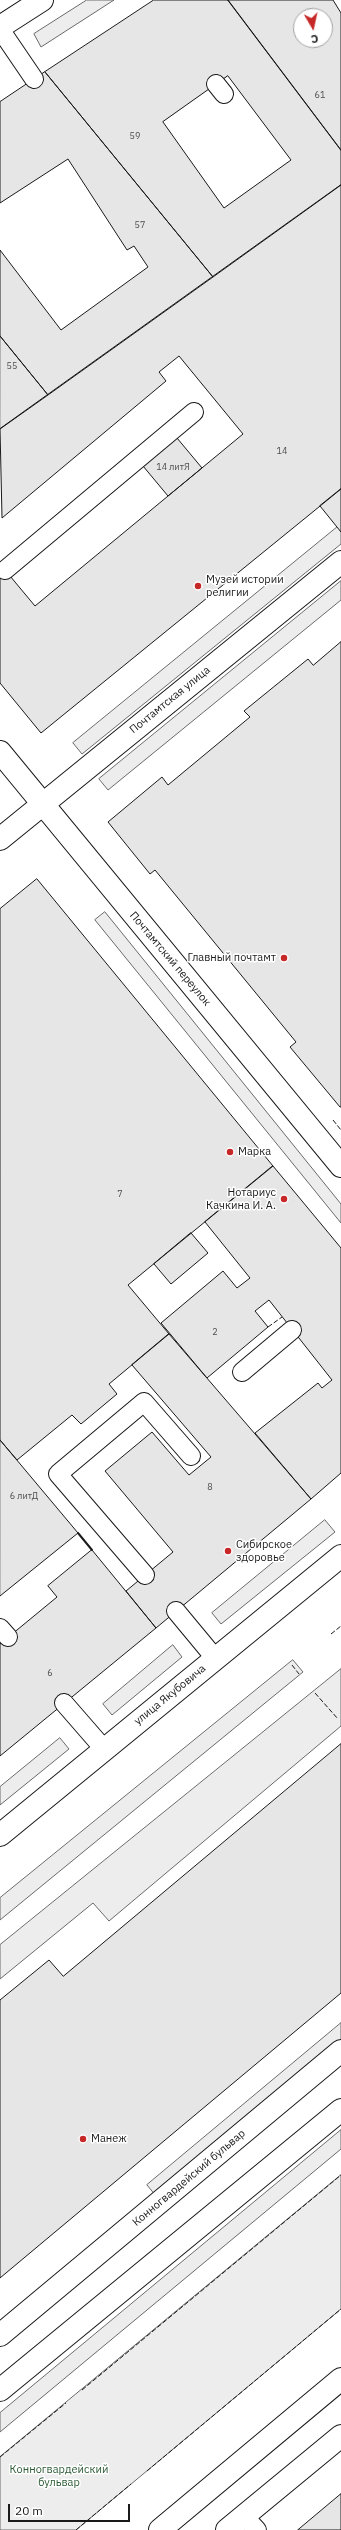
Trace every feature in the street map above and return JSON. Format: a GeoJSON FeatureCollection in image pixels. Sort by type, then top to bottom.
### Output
{"type":"FeatureCollection","features":[{"type":"Feature","properties":{"kind":"street"},"geometry":{"type":"LineString","coordinates":[[0,28],[42,0]]}},
{"type":"Feature","properties":{"kind":"street","name":"Почтамтская улица"},"geometry":{"type":"LineString","coordinates":[[0,839],[341,562]]}},
{"type":"Feature","properties":{"kind":"street","name":"Почтамтский переулок"},"geometry":{"type":"LineString","coordinates":[[0,752],[341,1166]]}},
{"type":"Feature","properties":{"kind":"street","name":"улица Якубовича"},"geometry":{"type":"LineString","coordinates":[[0,1835],[341,1556]]}},
{"type":"Feature","properties":{"kind":"street","name":"Конногвардейский бульвар"},"geometry":{"type":"LineString","coordinates":[[0,2335],[341,2051]]}},
{"type":"Feature","properties":{"kind":"street"},"geometry":{"type":"LineString","coordinates":[[0,2390],[341,2110]]}},
{"type":"Feature","properties":{"kind":"street"},"geometry":{"type":"LineString","coordinates":[[160,2530],[341,2379]]}},
{"type":"Feature","properties":{"kind":"street"},"geometry":{"type":"LineString","coordinates":[[228,2530],[250,2523],[341,2436]]}},
{"type":"Feature","properties":{"kind":"lane"},"geometry":{"type":"LineString","coordinates":[[0,28],[34,80]]}},
{"type":"Feature","properties":{"kind":"lane"},"geometry":{"type":"LineString","coordinates":[[5,570],[194,412]]}},
{"type":"Feature","properties":{"kind":"lane"},"geometry":{"type":"LineString","coordinates":[[242,1372],[292,1330]]}},
{"type":"Feature","properties":{"kind":"lane"},"geometry":{"type":"LineString","coordinates":[[145,1575],[58,1474],[144,1402],[191,1456]]}},
{"type":"Feature","properties":{"kind":"lane"},"geometry":{"type":"LineString","coordinates":[[176,1611],[215,1658]]}},
{"type":"Feature","properties":{"kind":"lane"},"geometry":{"type":"LineString","coordinates":[[64,1703],[104,1749]]}},
{"type":"Feature","properties":{"kind":"shaded area"},"geometry":{"type":"Polygon","coordinates":[[[87,0],[114,0],[41,47],[34,34],[87,0]]]}},
{"type":"Feature","properties":{"kind":"shaded area"},"geometry":{"type":"Polygon","coordinates":[[[341,524],[341,544],[82,754],[73,743],[341,524]]]}},
{"type":"Feature","properties":{"kind":"shaded area"},"geometry":{"type":"Polygon","coordinates":[[[341,581],[341,600],[108,790],[99,779],[341,581]]]}},
{"type":"Feature","properties":{"kind":"shaded area"},"geometry":{"type":"Polygon","coordinates":[[[105,912],[341,1204],[341,1223],[95,920],[105,912]]]}},
{"type":"Feature","properties":{"kind":"shaded area"},"geometry":{"type":"Polygon","coordinates":[[[325,1520],[335,1532],[221,1624],[212,1613],[325,1520]]]}},
{"type":"Feature","properties":{"kind":"shaded area"},"geometry":{"type":"Polygon","coordinates":[[[173,1645],[182,1657],[112,1715],[103,1704],[173,1645]]]}},
{"type":"Feature","properties":{"kind":"shaded area"},"geometry":{"type":"Polygon","coordinates":[[[293,1660],[303,1672],[0,1920],[0,1898],[293,1660]]]}},
{"type":"Feature","properties":{"kind":"shaded area"},"geometry":{"type":"Polygon","coordinates":[[[341,1669],[341,1726],[109,1921],[93,1903],[0,1979],[0,1945],[341,1669]]]}},
{"type":"Feature","properties":{"kind":"shaded area"},"geometry":{"type":"Polygon","coordinates":[[[60,1738],[69,1749],[0,1805],[0,1787],[60,1738]]]}},
{"type":"Feature","properties":{"kind":"shaded area"},"geometry":{"type":"Polygon","coordinates":[[[341,2023],[341,2040],[156,2196],[147,2185],[341,2023]]]}},
{"type":"Feature","properties":{"kind":"shaded area"},"geometry":{"type":"Polygon","coordinates":[[[341,2130],[341,2149],[0,2432],[0,2413],[341,2130]]]}},
{"type":"Feature","properties":{"kind":"shaded area","name":"Конногвардейский бульвар"},"geometry":{"type":"Polygon","coordinates":[[[341,2175],[341,2309],[76,2530],[0,2530],[0,2457],[341,2175]]]}},
{"type":"Feature","properties":{"kind":"building"},"geometry":{"type":"Polygon","coordinates":[[[154,0],[228,0],[341,150],[341,185],[213,277],[45,72],[154,0]],[[228,76],[163,122],[224,208],[291,160],[228,76]]]}},
{"type":"Feature","properties":{"kind":"building"},"geometry":{"type":"Polygon","coordinates":[[[228,0],[333,0],[341,13],[341,150],[228,0]]]}},
{"type":"Feature","properties":{"kind":"building"},"geometry":{"type":"Polygon","coordinates":[[[45,72],[213,277],[48,395],[0,336],[0,250],[61,330],[148,267],[134,246],[127,250],[68,159],[0,203],[0,102],[45,72]]]}},
{"type":"Feature","properties":{"kind":"building"},"geometry":{"type":"Polygon","coordinates":[[[341,185],[341,489],[41,733],[0,683],[0,564],[35,606],[243,434],[179,356],[159,372],[166,381],[2,518],[0,429],[341,185]]]}},
{"type":"Feature","properties":{"kind":"building"},"geometry":{"type":"Polygon","coordinates":[[[0,336],[48,395],[0,429],[0,336]]]}},
{"type":"Feature","properties":{"kind":"building"},"geometry":{"type":"Polygon","coordinates":[[[177,438],[202,468],[168,496],[143,466],[177,438]]]}},
{"type":"Feature","properties":{"kind":"building"},"geometry":{"type":"Polygon","coordinates":[[[341,489],[341,532],[320,506],[341,489]]]}},
{"type":"Feature","properties":{"kind":"building","name":"Главный почтамт"},"geometry":{"type":"Polygon","coordinates":[[[341,642],[340,1107],[290,1047],[296,1042],[155,870],[150,874],[108,822],[162,777],[168,785],[250,717],[244,711],[308,659],[313,665],[341,642]]]}},
{"type":"Feature","properties":{"kind":"building"},"geometry":{"type":"Polygon","coordinates":[[[37,879],[273,1166],[128,1285],[169,1334],[109,1384],[117,1394],[81,1424],[72,1415],[17,1460],[0,1440],[0,909],[37,879]]]}},
{"type":"Feature","properties":{"kind":"building"},"geometry":{"type":"Polygon","coordinates":[[[273,1166],[341,1248],[341,1473],[311,1499],[255,1433],[318,1383],[322,1388],[332,1380],[269,1300],[255,1311],[268,1327],[207,1378],[161,1323],[223,1271],[237,1288],[250,1278],[205,1222],[273,1166]]]}},
{"type":"Feature","properties":{"kind":"building"},"geometry":{"type":"Polygon","coordinates":[[[191,1233],[208,1253],[171,1284],[154,1264],[191,1233]]]}},
{"type":"Feature","properties":{"kind":"building"},"geometry":{"type":"Polygon","coordinates":[[[169,1334],[311,1499],[156,1628],[126,1591],[173,1552],[105,1471],[152,1432],[189,1475],[211,1457],[132,1365],[169,1334]]]}},
{"type":"Feature","properties":{"kind":"building"},"geometry":{"type":"Polygon","coordinates":[[[0,1440],[78,1533],[0,1596],[0,1440]]]}},
{"type":"Feature","properties":{"kind":"building"},"geometry":{"type":"Polygon","coordinates":[[[92,1550],[156,1628],[0,1756],[0,1644],[57,1597],[48,1586],[92,1550]]]}},
{"type":"Feature","properties":{"kind":"building","name":"Манеж"},"geometry":{"type":"Polygon","coordinates":[[[341,1744],[341,1993],[0,2278],[0,2000],[49,1960],[63,1976],[341,1744]]]}},
{"type":"Feature","properties":{"kind":"building"},"geometry":{"type":"Polygon","coordinates":[[[341,2494],[341,2530],[298,2530],[341,2494]]]}},
{"type":"Feature","properties":{"kind":"fence"},"geometry":{"type":"LineString","coordinates":[[333,1120],[341,1130]]}},
{"type":"Feature","properties":{"kind":"fence"},"geometry":{"type":"LineString","coordinates":[[268,1327],[282,1317]]}},
{"type":"Feature","properties":{"kind":"fence"},"geometry":{"type":"LineString","coordinates":[[331,1634],[341,1626]]}},
{"type":"Feature","properties":{"kind":"fence"},"geometry":{"type":"LineString","coordinates":[[292,1665],[299,1674]]}},
{"type":"Feature","properties":{"kind":"fence"},"geometry":{"type":"LineString","coordinates":[[315,1693],[338,1719]]}},
{"type":"Feature","properties":{"kind":"fence"},"geometry":{"type":"LineString","coordinates":[[82,2390],[341,2175]]}},
{"type":"Feature","properties":{"kind":"fence"},"geometry":{"type":"LineString","coordinates":[[147,2471],[341,2309]]}},
{"type":"Feature","properties":{"kind":"fence"},"geometry":{"type":"LineString","coordinates":[[0,2457],[66,2403]]}},
{"type":"Feature","properties":{"kind":"fence"},"geometry":{"type":"LineString","coordinates":[[76,2530],[131,2484]]}},
{"type":"Feature","properties":{"kind":"wall"},"geometry":{"type":"LineString","coordinates":[[78,1533],[92,1550]]}},
{"type":"Feature","properties":{"kind":"place","name":"Музей истории религии"},"geometry":{"type":"Point","coordinates":[198,586]}},
{"type":"Feature","properties":{"kind":"place","name":"Главный почтамт"},"geometry":{"type":"Point","coordinates":[284,958]}},
{"type":"Feature","properties":{"kind":"place","name":"Марка"},"geometry":{"type":"Point","coordinates":[230,1152]}},
{"type":"Feature","properties":{"kind":"place","name":"Нотариус Качкина И. А."},"geometry":{"type":"Point","coordinates":[284,1199]}},
{"type":"Feature","properties":{"kind":"place","name":"Сибирское здоровье"},"geometry":{"type":"Point","coordinates":[228,1551]}},
{"type":"Feature","properties":{"kind":"place","name":"Манеж"},"geometry":{"type":"Point","coordinates":[83,2139]}}]}
